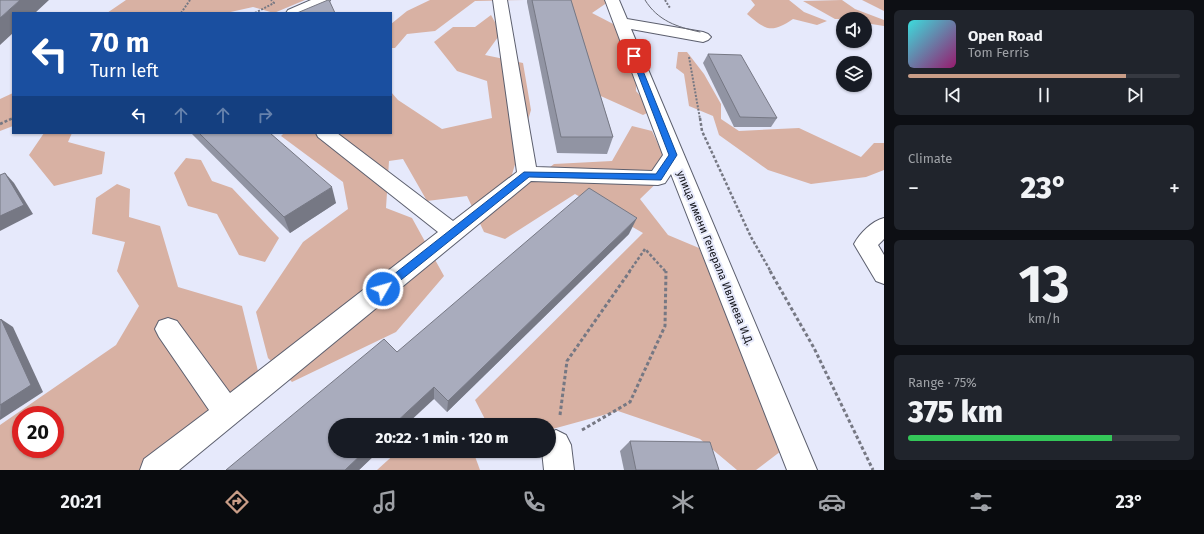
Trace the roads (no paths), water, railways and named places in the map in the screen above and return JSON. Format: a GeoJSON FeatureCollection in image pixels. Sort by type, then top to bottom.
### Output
{"type":"FeatureCollection","features":[{"type":"Feature","properties":{"kind":"street"},"geometry":{"type":"LineString","coordinates":[[295,12],[323,0]]}},
{"type":"Feature","properties":{"kind":"street"},"geometry":{"type":"LineString","coordinates":[[500,0],[527,174]]}},
{"type":"Feature","properties":{"kind":"street","name":"улица имени Генерала Ивлиева И.Д."},"geometry":{"type":"LineString","coordinates":[[612,0],[673,155],[802,470]]}},
{"type":"Feature","properties":{"kind":"street"},"geometry":{"type":"LineString","coordinates":[[622,23],[703,37]]}},
{"type":"Feature","properties":{"kind":"street"},"geometry":{"type":"LineString","coordinates":[[326,134],[454,233]]}},
{"type":"Feature","properties":{"kind":"street"},"geometry":{"type":"LineString","coordinates":[[155,470],[527,174],[658,178],[673,155]]}},
{"type":"Feature","properties":{"kind":"street"},"geometry":{"type":"LineString","coordinates":[[884,226],[865,244],[884,274]]}},
{"type":"Feature","properties":{"kind":"street"},"geometry":{"type":"LineString","coordinates":[[168,329],[227,412]]}},
{"type":"Feature","properties":{"kind":"tram line"},"geometry":{"type":"LineString","coordinates":[[645,0],[662,18],[684,28],[700,32]]}}]}
